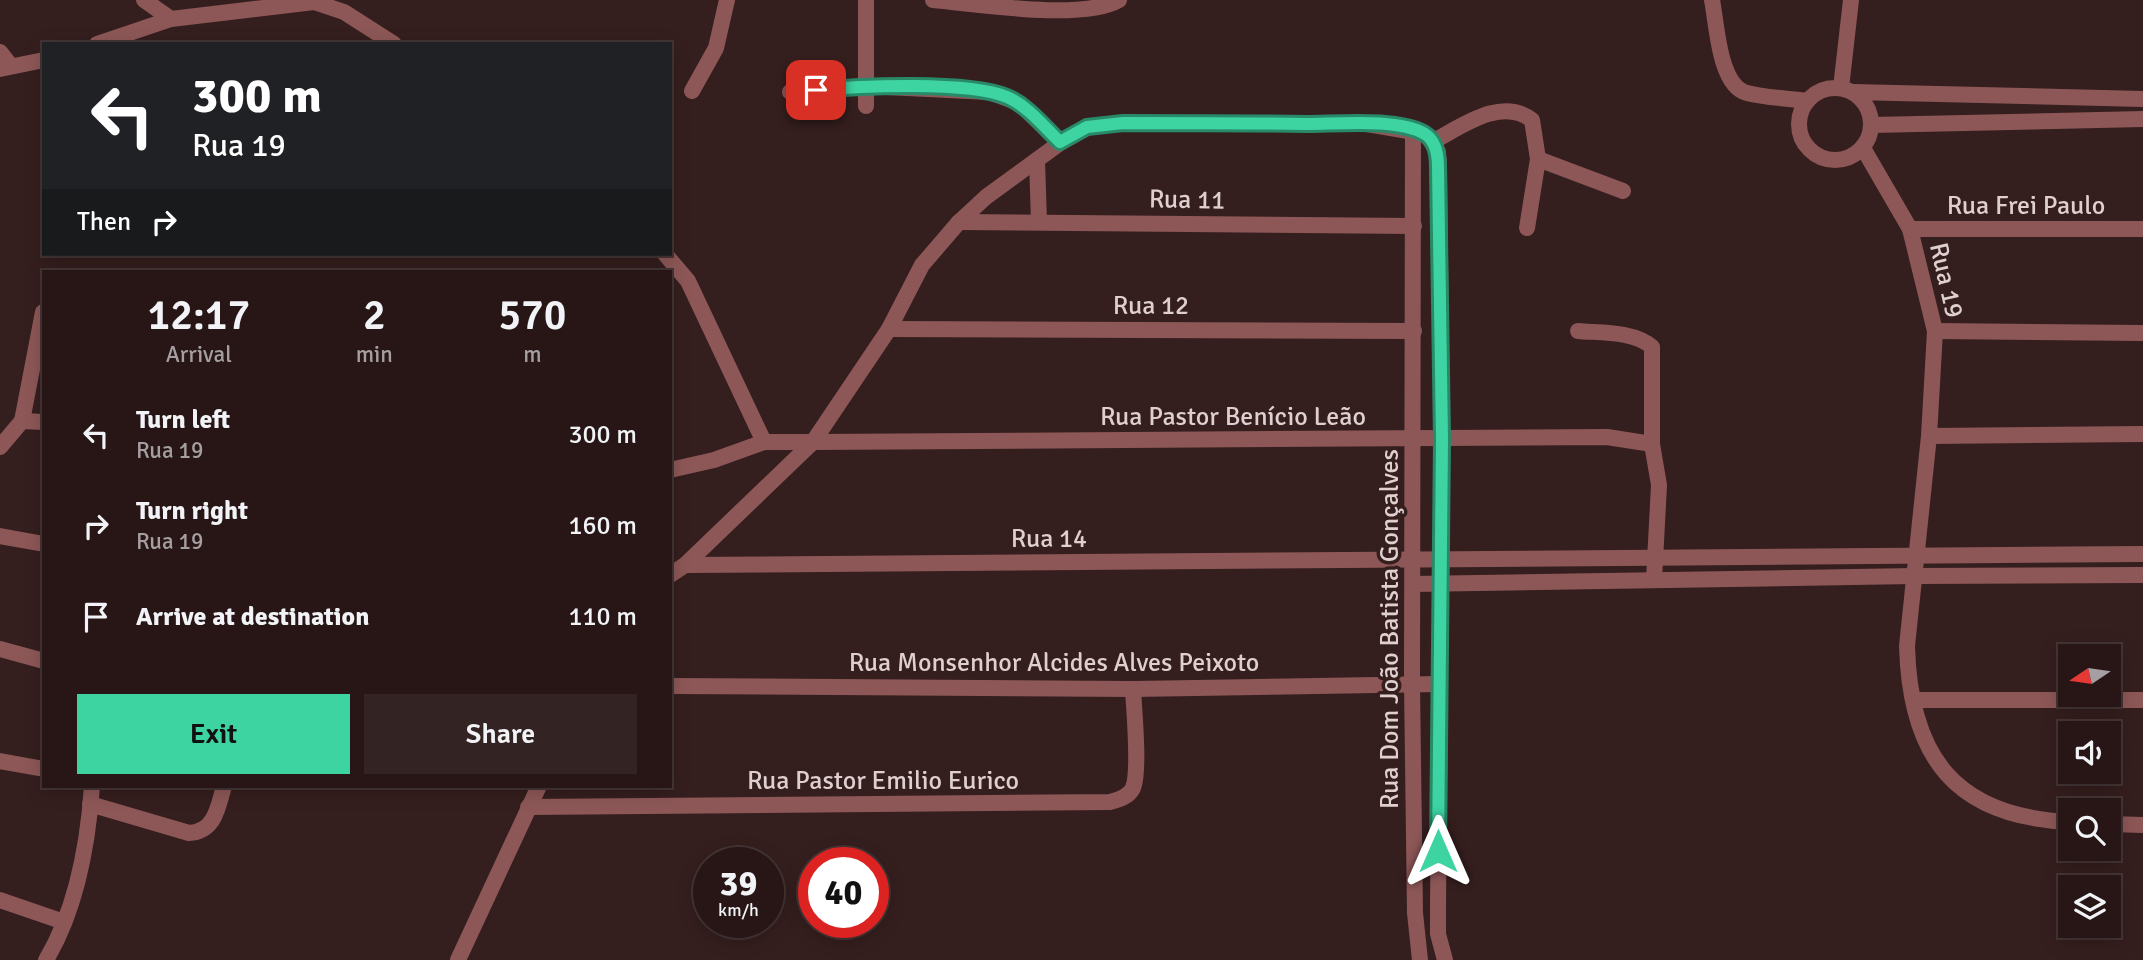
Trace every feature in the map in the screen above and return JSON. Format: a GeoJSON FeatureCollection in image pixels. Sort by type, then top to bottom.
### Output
{"type":"FeatureCollection","features":[{"type":"Feature","properties":{"kind":"street"},"geometry":{"type":"LineString","coordinates":[[144,0],[171,19]]}},
{"type":"Feature","properties":{"kind":"street"},"geometry":{"type":"LineString","coordinates":[[692,91],[716,48],[727,0]]}},
{"type":"Feature","properties":{"kind":"street"},"geometry":{"type":"LineString","coordinates":[[866,0],[866,106]]}},
{"type":"Feature","properties":{"kind":"street"},"geometry":{"type":"LineString","coordinates":[[933,0],[1038,9],[1095,9],[1119,0]]}},
{"type":"Feature","properties":{"kind":"street"},"geometry":{"type":"LineString","coordinates":[[1712,0],[1724,62],[1734,86],[1745,93],[1807,101]]}},
{"type":"Feature","properties":{"kind":"street"},"geometry":{"type":"LineString","coordinates":[[1847,90],[1851,0]]}},
{"type":"Feature","properties":{"kind":"street"},"geometry":{"type":"LineString","coordinates":[[103,42],[171,19],[314,1],[345,12],[391,42]]}},
{"type":"Feature","properties":{"kind":"street"},"geometry":{"type":"LineString","coordinates":[[0,52],[6,68],[42,60]]}},
{"type":"Feature","properties":{"kind":"street"},"geometry":{"type":"LineString","coordinates":[[790,92],[866,86],[964,90],[1007,97],[1020,103],[1060,142]]}},
{"type":"Feature","properties":{"kind":"street"},"geometry":{"type":"LineString","coordinates":[[1847,90],[1867,106],[1871,125],[1863,148],[1841,160],[1817,156],[1807,148],[1798,124],[1807,101],[1828,88],[2050,99],[2143,99]]}},
{"type":"Feature","properties":{"kind":"street"},"geometry":{"type":"LineString","coordinates":[[672,574],[685,565],[813,442],[889,328],[922,265],[959,222],[1060,142],[1077,132],[1100,124],[1123,123],[1367,124],[1424,135],[1487,114],[1505,110],[1515,112],[1532,120],[1538,159],[1527,228]]}},
{"type":"Feature","properties":{"kind":"street"},"geometry":{"type":"LineString","coordinates":[[1871,125],[2143,119]]}},
{"type":"Feature","properties":{"kind":"street","name":"Rua Dom João Batista Gonçalves"},"geometry":{"type":"LineString","coordinates":[[1420,960],[1415,913],[1412,684],[1413,331],[1414,226],[1424,135]]}},
{"type":"Feature","properties":{"kind":"street","name":"Rua Dom João Batista Gonçalves"},"geometry":{"type":"LineString","coordinates":[[1424,135],[1437,152],[1438,167],[1442,440],[1438,934],[1444,960]]}},
{"type":"Feature","properties":{"kind":"street","name":"Rua 19"},"geometry":{"type":"LineString","coordinates":[[1863,148],[1910,229],[1934,331],[1928,436],[1916,555]]}},
{"type":"Feature","properties":{"kind":"street"},"geometry":{"type":"LineString","coordinates":[[1538,159],[1623,191]]}},
{"type":"Feature","properties":{"kind":"street"},"geometry":{"type":"LineString","coordinates":[[1037,160],[1039,222]]}},
{"type":"Feature","properties":{"kind":"street","name":"Rua 11"},"geometry":{"type":"LineString","coordinates":[[959,222],[1414,226]]}},
{"type":"Feature","properties":{"kind":"street","name":"Rua Frei Paulo"},"geometry":{"type":"LineString","coordinates":[[1910,229],[2143,229]]}},
{"type":"Feature","properties":{"kind":"street"},"geometry":{"type":"LineString","coordinates":[[667,256],[688,281],[764,442]]}},
{"type":"Feature","properties":{"kind":"street"},"geometry":{"type":"LineString","coordinates":[[0,447],[22,421],[42,317]]}},
{"type":"Feature","properties":{"kind":"street","name":"Rua 12"},"geometry":{"type":"LineString","coordinates":[[889,328],[1413,331]]}},
{"type":"Feature","properties":{"kind":"street"},"geometry":{"type":"LineString","coordinates":[[1578,331],[1626,336],[1646,341],[1652,347],[1652,444],[1659,485],[1654,580]]}},
{"type":"Feature","properties":{"kind":"street"},"geometry":{"type":"LineString","coordinates":[[1934,331],[2143,333]]}},
{"type":"Feature","properties":{"kind":"street"},"geometry":{"type":"LineString","coordinates":[[22,421],[42,422]]}},
{"type":"Feature","properties":{"kind":"street"},"geometry":{"type":"LineString","coordinates":[[1928,436],[2143,434]]}},
{"type":"Feature","properties":{"kind":"street","name":"Rua Pastor Benício Leão"},"geometry":{"type":"LineString","coordinates":[[672,470],[713,460],[764,442],[1607,438],[1652,444]]}},
{"type":"Feature","properties":{"kind":"street"},"geometry":{"type":"LineString","coordinates":[[0,536],[42,544]]}},
{"type":"Feature","properties":{"kind":"street"},"geometry":{"type":"LineString","coordinates":[[1916,555],[1908,673],[1925,741],[1946,776],[1974,799],[2015,817],[2058,821]]}},
{"type":"Feature","properties":{"kind":"street","name":"Rua 14"},"geometry":{"type":"LineString","coordinates":[[685,565],[2143,555]]}},
{"type":"Feature","properties":{"kind":"street"},"geometry":{"type":"LineString","coordinates":[[1413,584],[2143,575]]}},
{"type":"Feature","properties":{"kind":"street"},"geometry":{"type":"LineString","coordinates":[[0,649],[42,660]]}},
{"type":"Feature","properties":{"kind":"street","name":"Rua Monsenhor Alcides Alves Peixoto"},"geometry":{"type":"LineString","coordinates":[[672,687],[1133,689],[1438,684]]}},
{"type":"Feature","properties":{"kind":"street","name":"Rua Pastor Emilio Eurico"},"geometry":{"type":"LineString","coordinates":[[528,807],[1110,802],[1123,798],[1132,790],[1135,775],[1133,689]]}},
{"type":"Feature","properties":{"kind":"street"},"geometry":{"type":"LineString","coordinates":[[1914,700],[2143,700]]}},
{"type":"Feature","properties":{"kind":"street"},"geometry":{"type":"LineString","coordinates":[[0,761],[42,769]]}},
{"type":"Feature","properties":{"kind":"street"},"geometry":{"type":"LineString","coordinates":[[46,960],[64,922],[80,867],[92,788]]}},
{"type":"Feature","properties":{"kind":"street"},"geometry":{"type":"LineString","coordinates":[[90,804],[189,833],[200,832],[208,827],[216,814],[223,788]]}},
{"type":"Feature","properties":{"kind":"street"},"geometry":{"type":"LineString","coordinates":[[458,960],[538,788]]}},
{"type":"Feature","properties":{"kind":"street"},"geometry":{"type":"LineString","coordinates":[[2121,824],[2143,825]]}},
{"type":"Feature","properties":{"kind":"street"},"geometry":{"type":"LineString","coordinates":[[0,900],[64,922]]}},
{"type":"Feature","properties":{"kind":"route"},"geometry":{"type":"LineString","coordinates":[[816,90],[866,86],[989,92],[1020,103],[1060,142],[1087,127],[1123,123],[1367,124],[1426,134],[1437,152],[1438,167],[1442,440],[1438,851]]}}]}
